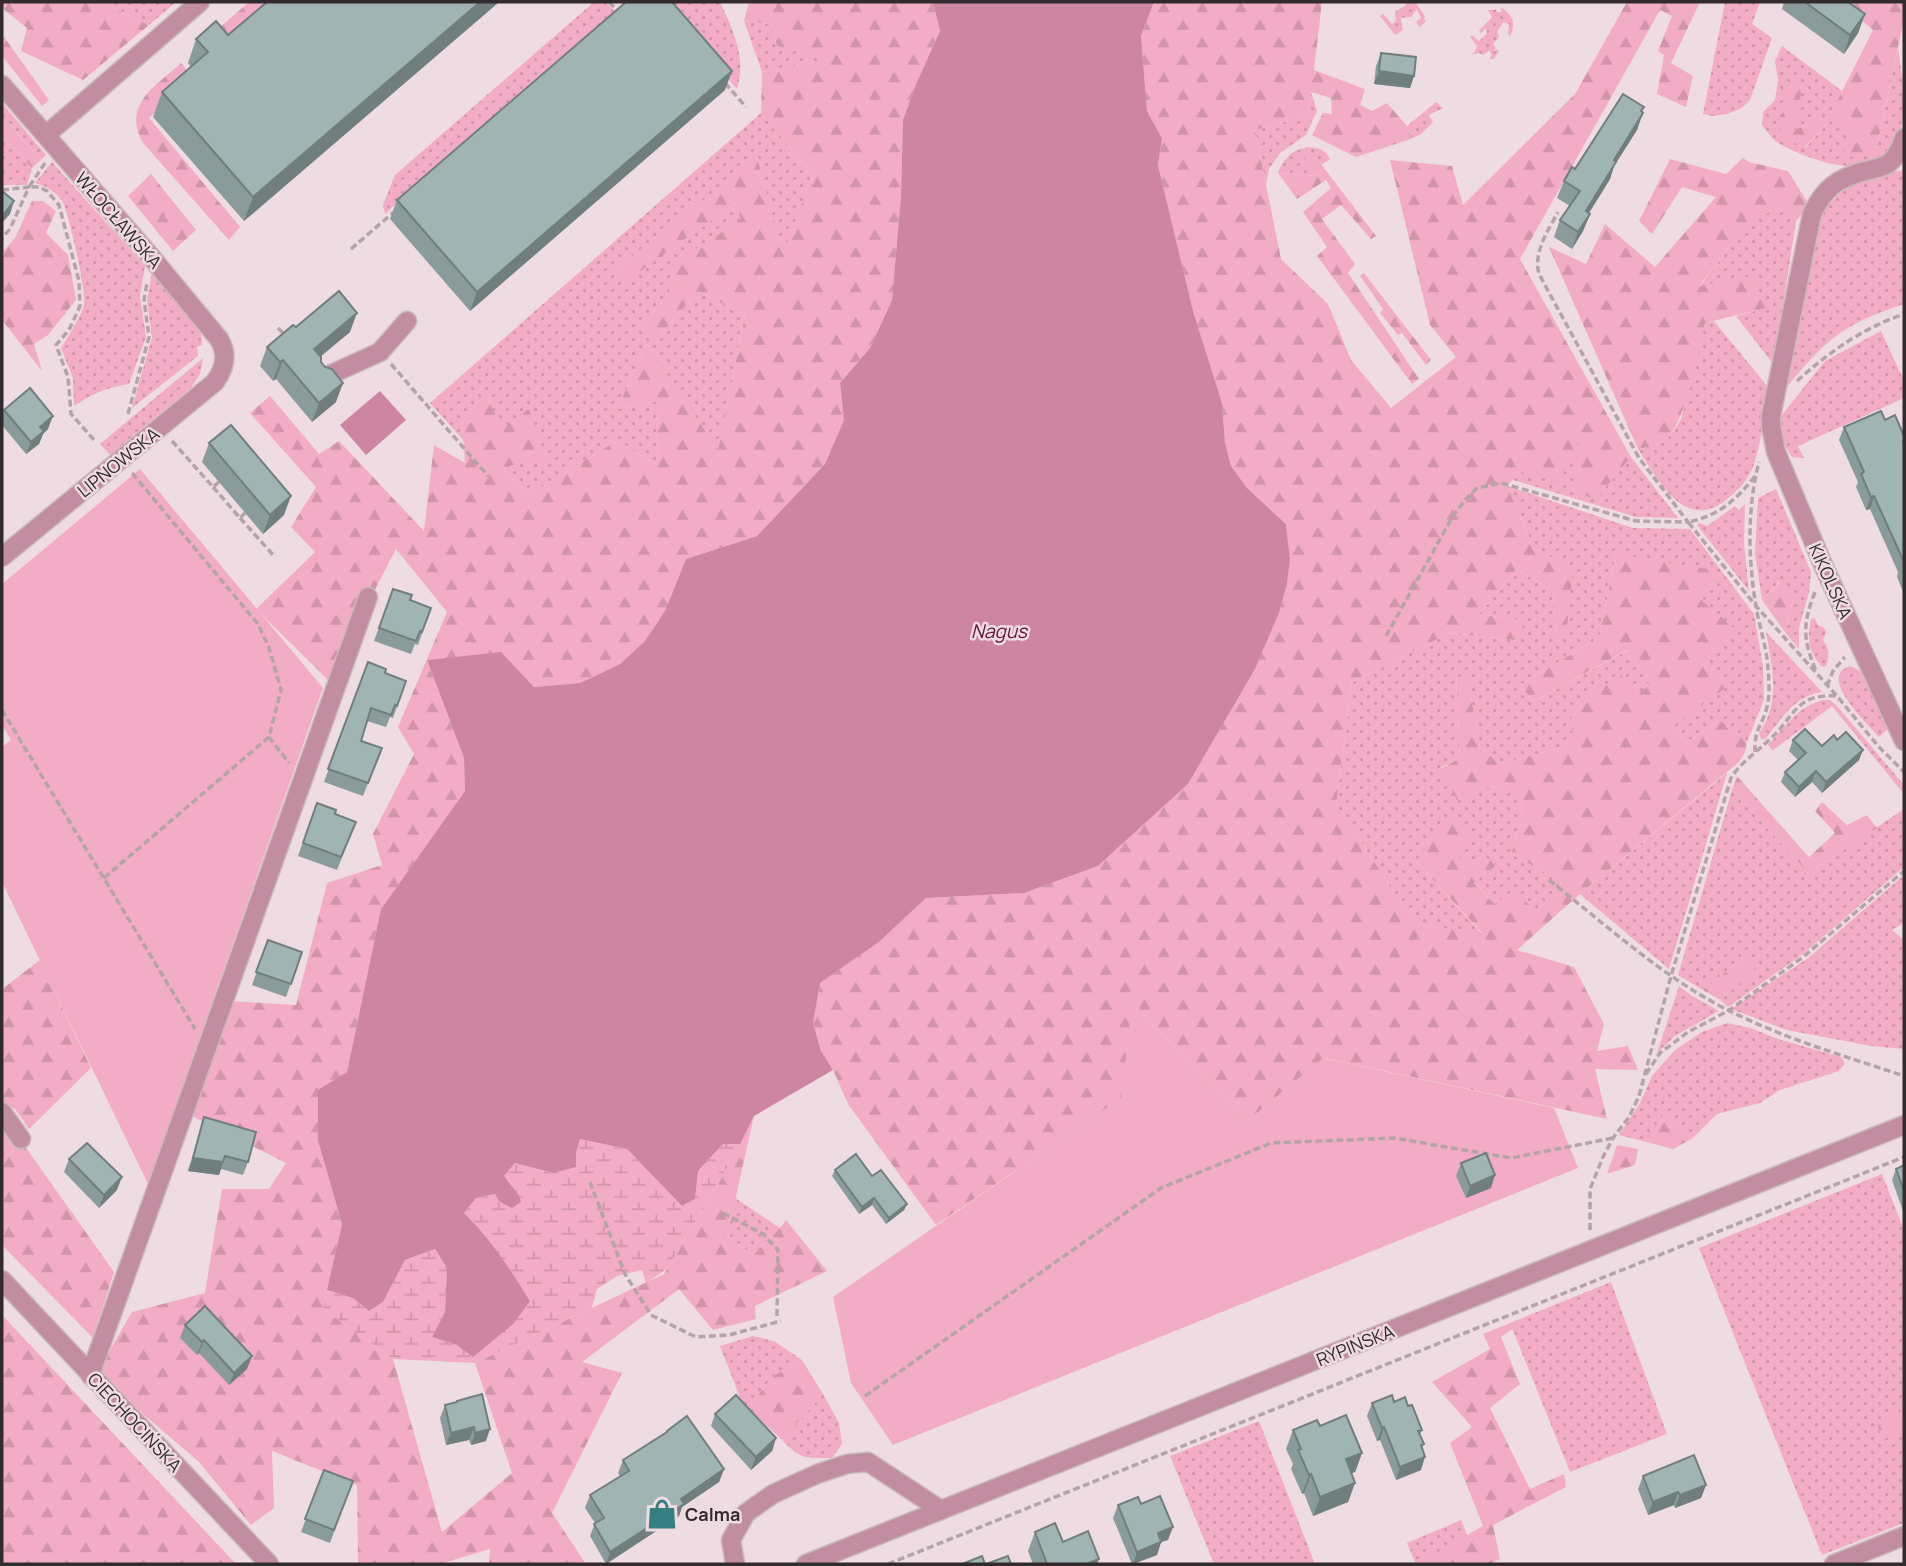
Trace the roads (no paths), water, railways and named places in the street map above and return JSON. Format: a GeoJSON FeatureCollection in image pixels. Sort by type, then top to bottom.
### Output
{"type":"FeatureCollection","features":[{"type":"Feature","properties":{"kind":"street"},"geometry":{"type":"LineString","coordinates":[[51,141],[200,2]]}},
{"type":"Feature","properties":{"kind":"street","name":"WŁOCŁAWSKA"},"geometry":{"type":"LineString","coordinates":[[2,85],[219,339],[225,360]]}},
{"type":"Feature","properties":{"kind":"street","name":"KIKOLSKA"},"geometry":{"type":"LineString","coordinates":[[1904,138],[1889,164],[1847,176],[1825,192],[1816,205],[1772,410],[1776,452],[1824,567],[1904,741]]}},
{"type":"Feature","properties":{"kind":"street"},"geometry":{"type":"LineString","coordinates":[[325,377],[380,352],[407,321]]}},
{"type":"Feature","properties":{"kind":"street","name":"LIPNOWSKA"},"geometry":{"type":"LineString","coordinates":[[2,557],[215,382],[225,360]]}},
{"type":"Feature","properties":{"kind":"street"},"geometry":{"type":"LineString","coordinates":[[90,1375],[368,597]]}},
{"type":"Feature","properties":{"kind":"street"},"geometry":{"type":"LineString","coordinates":[[2,1112],[21,1139]]}},
{"type":"Feature","properties":{"kind":"street","name":"RYPIŃSKA"},"geometry":{"type":"LineString","coordinates":[[806,1564],[1904,1125]]}},
{"type":"Feature","properties":{"kind":"street","name":"CIECHOCIŃSKA"},"geometry":{"type":"LineString","coordinates":[[2,1280],[269,1564]]}},
{"type":"Feature","properties":{"kind":"street"},"geometry":{"type":"LineString","coordinates":[[734,1564],[731,1541],[746,1513],[773,1494],[847,1464],[868,1462],[941,1510]]}},
{"type":"Feature","properties":{"kind":"street"},"geometry":{"type":"LineString","coordinates":[[1834,1564],[1904,1536]]}},
{"type":"Feature","properties":{"kind":"water","name":"Nagus"},"geometry":{"type":"Polygon","coordinates":[[[933,2],[1154,2],[1141,36],[1147,111],[1162,138],[1158,165],[1193,311],[1222,403],[1225,443],[1231,466],[1247,488],[1286,524],[1290,559],[1279,613],[1255,669],[1188,784],[1098,866],[1024,893],[926,898],[879,942],[820,983],[813,1023],[821,1051],[833,1070],[754,1116],[740,1144],[723,1144],[698,1171],[695,1199],[682,1206],[627,1149],[580,1139],[576,1167],[553,1173],[515,1163],[504,1176],[521,1202],[512,1208],[499,1201],[495,1194],[476,1198],[464,1213],[492,1244],[530,1301],[513,1324],[473,1357],[457,1345],[432,1337],[445,1312],[447,1268],[435,1249],[405,1260],[383,1302],[369,1311],[353,1298],[327,1290],[342,1224],[318,1141],[318,1090],[347,1072],[381,909],[465,791],[464,758],[427,660],[501,652],[534,687],[580,683],[620,664],[645,641],[665,611],[686,559],[757,536],[825,464],[844,420],[840,383],[870,348],[892,300],[901,195],[903,120],[940,31],[933,2]]]}},
{"type":"Feature","properties":{"kind":"water"},"geometry":{"type":"Polygon","coordinates":[[[380,391],[406,420],[366,455],[340,425],[380,391]]]}},
{"type":"Feature","properties":{"kind":"place","name":"Calma"},"geometry":{"type":"Point","coordinates":[662,1514]}}]}
